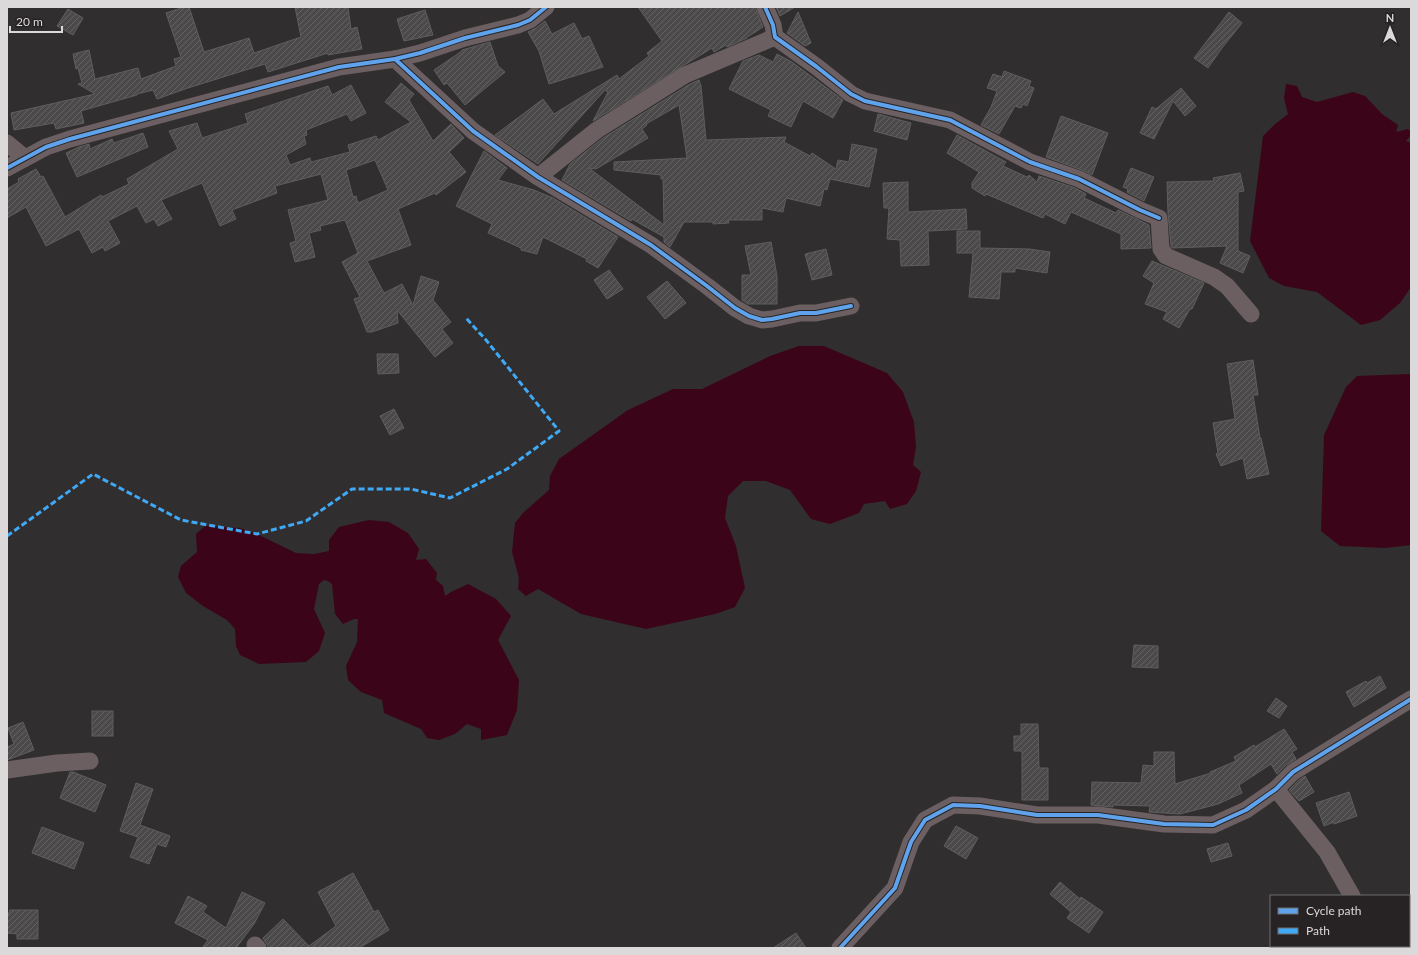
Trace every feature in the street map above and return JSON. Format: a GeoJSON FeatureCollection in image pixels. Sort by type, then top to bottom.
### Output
{"type":"FeatureCollection","features":[{"type":"Feature","properties":{"kind":"street"},"geometry":{"type":"LineString","coordinates":[[7,168],[46,148],[70,140],[324,71],[346,66],[395,59],[420,53],[465,38],[518,25],[530,20],[546,7]]}},
{"type":"Feature","properties":{"kind":"street"},"geometry":{"type":"LineString","coordinates":[[765,7],[774,25],[775,37],[851,94],[865,101],[950,120],[1030,162],[1078,179],[1159,218],[1161,249],[1166,256],[1214,277],[1227,286],[1251,314]]}},
{"type":"Feature","properties":{"kind":"street"},"geometry":{"type":"LineString","coordinates":[[538,177],[597,130],[686,75],[775,37]]}},
{"type":"Feature","properties":{"kind":"street"},"geometry":{"type":"LineString","coordinates":[[395,59],[473,131],[538,177],[651,245],[735,308],[749,316],[762,320],[800,313],[816,313],[851,306]]}},
{"type":"Feature","properties":{"kind":"street"},"geometry":{"type":"LineString","coordinates":[[7,143],[25,158]]}},
{"type":"Feature","properties":{"kind":"street"},"geometry":{"type":"LineString","coordinates":[[840,948],[895,888],[911,842],[925,820],[953,805],[980,806],[1037,815],[1098,815],[1164,824],[1213,825],[1246,810],[1276,789],[1293,772],[1411,699]]}},
{"type":"Feature","properties":{"kind":"street"},"geometry":{"type":"LineString","coordinates":[[7,770],[57,763],[90,761]]}},
{"type":"Feature","properties":{"kind":"street"},"geometry":{"type":"LineString","coordinates":[[1276,789],[1327,852],[1351,895]]}},
{"type":"Feature","properties":{"kind":"shaded area"},"geometry":{"type":"Polygon","coordinates":[[[1286,84],[1297,86],[1302,97],[1317,102],[1353,92],[1365,96],[1382,114],[1398,125],[1396,132],[1408,129],[1411,132],[1411,135],[1406,141],[1411,143],[1411,287],[1400,303],[1380,320],[1361,325],[1317,292],[1284,286],[1269,278],[1250,241],[1263,136],[1288,114],[1284,98],[1286,84]]]}},
{"type":"Feature","properties":{"kind":"shaded area"},"geometry":{"type":"Polygon","coordinates":[[[799,346],[824,346],[887,373],[903,392],[914,422],[916,447],[913,465],[921,472],[916,491],[907,504],[890,509],[885,501],[864,504],[859,513],[830,524],[811,519],[790,490],[766,481],[743,481],[728,496],[725,518],[736,546],[745,588],[735,607],[715,614],[646,629],[581,614],[538,589],[526,596],[518,589],[519,578],[512,552],[515,523],[523,513],[549,490],[550,476],[559,459],[628,410],[673,389],[702,389],[770,356],[799,346]]]}},
{"type":"Feature","properties":{"kind":"shaded area"},"geometry":{"type":"Polygon","coordinates":[[[1411,374],[1411,545],[1385,548],[1340,546],[1321,531],[1324,435],[1346,387],[1357,376],[1411,374]]]}},
{"type":"Feature","properties":{"kind":"shaded area"},"geometry":{"type":"Polygon","coordinates":[[[369,520],[389,522],[408,533],[419,549],[416,560],[426,559],[437,573],[436,580],[443,586],[445,596],[468,584],[496,599],[511,616],[498,640],[519,680],[517,710],[507,735],[481,740],[481,729],[467,724],[455,734],[439,740],[427,738],[421,729],[384,713],[382,700],[361,692],[348,680],[346,666],[357,642],[358,619],[354,619],[343,624],[335,614],[332,584],[328,581],[324,580],[319,584],[314,609],[325,633],[319,651],[306,662],[259,664],[240,655],[236,646],[235,629],[227,620],[203,606],[186,593],[178,577],[181,566],[197,552],[196,534],[205,526],[240,528],[257,534],[296,553],[314,554],[329,551],[329,540],[339,527],[369,520]]]}},
{"type":"Feature","properties":{"kind":"building"},"geometry":{"type":"Polygon","coordinates":[[[184,7],[189,7],[204,52],[249,38],[254,53],[301,37],[295,7],[348,7],[351,29],[357,27],[362,49],[328,55],[328,53],[268,72],[265,64],[157,99],[153,90],[137,94],[81,111],[84,123],[56,129],[54,123],[14,130],[11,113],[95,94],[78,84],[82,83],[78,68],[76,69],[73,54],[89,50],[95,79],[138,68],[141,79],[176,66],[174,59],[181,57],[166,13],[184,7]]]}},
{"type":"Feature","properties":{"kind":"building"},"geometry":{"type":"Polygon","coordinates":[[[638,7],[755,7],[763,27],[747,38],[727,47],[726,45],[714,52],[712,48],[593,121],[608,92],[605,90],[538,164],[495,135],[543,99],[554,114],[617,75],[619,79],[649,56],[647,53],[662,41],[638,7]]]}},
{"type":"Feature","properties":{"kind":"building"},"geometry":{"type":"Polygon","coordinates":[[[776,7],[795,7],[780,16],[776,7]]]}},
{"type":"Feature","properties":{"kind":"building"},"geometry":{"type":"Polygon","coordinates":[[[68,9],[83,18],[73,35],[57,26],[68,9]]]}},
{"type":"Feature","properties":{"kind":"building"},"geometry":{"type":"Polygon","coordinates":[[[425,10],[433,35],[404,41],[397,19],[425,10]]]}},
{"type":"Feature","properties":{"kind":"building"},"geometry":{"type":"Polygon","coordinates":[[[798,12],[811,43],[805,46],[787,33],[798,12]]]}},
{"type":"Feature","properties":{"kind":"building"},"geometry":{"type":"Polygon","coordinates":[[[1229,12],[1242,23],[1208,68],[1194,58],[1229,12]]]}},
{"type":"Feature","properties":{"kind":"building"},"geometry":{"type":"Polygon","coordinates":[[[545,21],[552,34],[574,23],[582,39],[589,36],[603,67],[549,84],[539,51],[528,32],[545,21]]]}},
{"type":"Feature","properties":{"kind":"building"},"geometry":{"type":"Polygon","coordinates":[[[490,42],[498,66],[505,72],[465,105],[447,83],[444,85],[434,70],[462,50],[490,42]]]}},
{"type":"Feature","properties":{"kind":"building"},"geometry":{"type":"Polygon","coordinates":[[[777,54],[792,62],[843,100],[833,118],[803,101],[791,127],[768,116],[771,110],[729,89],[743,61],[759,55],[773,62],[777,54]]]}},
{"type":"Feature","properties":{"kind":"building"},"geometry":{"type":"Polygon","coordinates":[[[1004,71],[1031,81],[1029,86],[1034,88],[1027,106],[1023,104],[1021,108],[1015,106],[999,134],[981,125],[991,107],[997,91],[987,88],[993,74],[1002,77],[1004,71]]]}},
{"type":"Feature","properties":{"kind":"building"},"geometry":{"type":"Polygon","coordinates":[[[699,80],[701,86],[706,140],[786,137],[784,142],[810,156],[812,153],[836,169],[838,160],[849,162],[852,144],[877,149],[869,187],[830,179],[827,190],[824,189],[820,206],[786,198],[783,212],[762,208],[762,220],[728,220],[729,223],[713,224],[713,222],[684,222],[670,247],[664,242],[664,237],[632,219],[631,221],[562,180],[570,164],[603,138],[690,84],[699,80]],[[679,105],[646,124],[647,125],[642,129],[648,138],[596,169],[589,168],[664,225],[663,178],[661,179],[661,175],[614,170],[614,162],[687,158],[679,105]]]}},
{"type":"Feature","properties":{"kind":"building"},"geometry":{"type":"Polygon","coordinates":[[[401,83],[414,94],[409,100],[433,141],[451,124],[464,138],[449,152],[466,172],[436,195],[435,193],[398,209],[411,245],[367,261],[384,293],[402,284],[413,305],[421,276],[439,282],[433,300],[451,322],[442,329],[453,343],[435,357],[397,310],[398,323],[372,332],[367,332],[354,299],[360,297],[342,262],[358,253],[345,220],[320,226],[321,230],[309,233],[315,257],[295,262],[290,243],[296,241],[288,210],[328,200],[321,174],[275,186],[277,193],[232,210],[236,219],[220,226],[202,183],[161,200],[172,219],[158,226],[154,219],[146,223],[137,206],[108,221],[120,243],[105,251],[103,247],[92,253],[79,229],[46,246],[26,207],[7,218],[7,189],[19,182],[18,179],[36,169],[41,177],[43,176],[65,217],[101,195],[102,197],[129,184],[127,179],[178,149],[169,131],[197,123],[202,138],[248,123],[245,114],[328,86],[332,95],[351,85],[366,113],[351,121],[347,114],[306,130],[307,135],[304,136],[306,144],[286,155],[290,165],[310,158],[311,162],[350,152],[348,145],[376,136],[378,140],[411,122],[385,102],[401,83]],[[375,160],[346,170],[353,197],[356,196],[358,203],[388,190],[375,160]]]}},
{"type":"Feature","properties":{"kind":"building"},"geometry":{"type":"Polygon","coordinates":[[[1181,88],[1196,106],[1185,116],[1173,101],[1154,139],[1140,133],[1152,107],[1156,109],[1181,88]]]}},
{"type":"Feature","properties":{"kind":"building"},"geometry":{"type":"Polygon","coordinates":[[[878,114],[911,123],[907,140],[874,131],[878,114]]]}},
{"type":"Feature","properties":{"kind":"building"},"geometry":{"type":"Polygon","coordinates":[[[1061,116],[1108,133],[1092,175],[1046,157],[1061,116]]]}},
{"type":"Feature","properties":{"kind":"building"},"geometry":{"type":"Polygon","coordinates":[[[143,133],[148,147],[77,177],[66,153],[89,144],[90,149],[112,139],[114,143],[143,133]]]}},
{"type":"Feature","properties":{"kind":"building"},"geometry":{"type":"Polygon","coordinates":[[[957,135],[1006,162],[1003,166],[1027,177],[1029,175],[1037,182],[1039,176],[1075,188],[1086,194],[1084,198],[1116,213],[1118,210],[1149,225],[1151,248],[1121,249],[1121,234],[1071,212],[1065,224],[1045,214],[1043,218],[986,194],[985,196],[972,188],[972,183],[979,172],[947,153],[957,135]]]}},
{"type":"Feature","properties":{"kind":"building"},"geometry":{"type":"Polygon","coordinates":[[[484,151],[507,168],[498,180],[534,190],[553,198],[618,237],[598,268],[586,261],[587,259],[543,237],[537,254],[521,250],[521,248],[488,233],[492,224],[456,206],[484,151]]]}},
{"type":"Feature","properties":{"kind":"building"},"geometry":{"type":"Polygon","coordinates":[[[1131,168],[1154,177],[1144,201],[1127,192],[1128,189],[1123,187],[1131,168]]]}},
{"type":"Feature","properties":{"kind":"building"},"geometry":{"type":"Polygon","coordinates":[[[1240,173],[1244,191],[1238,192],[1238,251],[1250,256],[1243,273],[1220,263],[1227,246],[1172,248],[1168,213],[1167,182],[1214,181],[1213,178],[1240,173]]]}},
{"type":"Feature","properties":{"kind":"building"},"geometry":{"type":"Polygon","coordinates":[[[908,182],[908,212],[966,209],[967,229],[928,231],[929,265],[901,266],[900,240],[887,239],[889,208],[884,208],[883,183],[908,182]]]}},
{"type":"Feature","properties":{"kind":"building"},"geometry":{"type":"Polygon","coordinates":[[[957,231],[980,231],[980,248],[1029,249],[1050,252],[1047,273],[1015,268],[1015,272],[1001,272],[999,299],[969,297],[973,253],[957,253],[957,231]]]}},
{"type":"Feature","properties":{"kind":"building"},"geometry":{"type":"Polygon","coordinates":[[[771,242],[777,276],[777,304],[748,304],[742,300],[742,275],[751,275],[745,246],[771,242]]]}},
{"type":"Feature","properties":{"kind":"building"},"geometry":{"type":"Polygon","coordinates":[[[826,249],[832,275],[812,280],[805,254],[826,249]]]}},
{"type":"Feature","properties":{"kind":"building"},"geometry":{"type":"Polygon","coordinates":[[[1152,261],[1204,283],[1192,309],[1190,309],[1179,328],[1163,319],[1167,312],[1145,304],[1154,283],[1143,276],[1152,261]]]}},
{"type":"Feature","properties":{"kind":"building"},"geometry":{"type":"Polygon","coordinates":[[[609,270],[623,289],[607,299],[594,280],[609,270]]]}},
{"type":"Feature","properties":{"kind":"building"},"geometry":{"type":"Polygon","coordinates":[[[667,281],[686,303],[665,319],[647,297],[667,281]]]}},
{"type":"Feature","properties":{"kind":"building"},"geometry":{"type":"Polygon","coordinates":[[[377,354],[398,354],[399,373],[378,374],[377,354]]]}},
{"type":"Feature","properties":{"kind":"building"},"geometry":{"type":"Polygon","coordinates":[[[1253,360],[1258,395],[1253,395],[1260,438],[1269,474],[1247,479],[1243,458],[1221,466],[1216,454],[1218,453],[1213,423],[1235,419],[1227,364],[1253,360]]]}},
{"type":"Feature","properties":{"kind":"building"},"geometry":{"type":"Polygon","coordinates":[[[394,409],[404,428],[390,435],[380,416],[394,409]]]}},
{"type":"Feature","properties":{"kind":"building"},"geometry":{"type":"Polygon","coordinates":[[[1134,645],[1158,646],[1158,668],[1132,667],[1134,645]]]}},
{"type":"Feature","properties":{"kind":"building"},"geometry":{"type":"Polygon","coordinates":[[[1380,676],[1386,688],[1354,707],[1346,692],[1366,681],[1367,683],[1380,676]]]}},
{"type":"Feature","properties":{"kind":"building"},"geometry":{"type":"Polygon","coordinates":[[[1276,698],[1287,706],[1279,718],[1267,711],[1276,698]]]}},
{"type":"Feature","properties":{"kind":"building"},"geometry":{"type":"Polygon","coordinates":[[[92,711],[113,711],[113,736],[92,736],[92,711]]]}},
{"type":"Feature","properties":{"kind":"building"},"geometry":{"type":"Polygon","coordinates":[[[23,722],[34,750],[7,760],[7,747],[14,744],[8,728],[23,722]]]}},
{"type":"Feature","properties":{"kind":"building"},"geometry":{"type":"Polygon","coordinates":[[[1021,724],[1038,724],[1039,768],[1048,768],[1048,800],[1022,800],[1022,751],[1014,751],[1014,736],[1021,736],[1021,724]]]}},
{"type":"Feature","properties":{"kind":"building"},"geometry":{"type":"Polygon","coordinates":[[[1284,729],[1297,749],[1292,752],[1296,759],[1286,765],[1277,774],[1271,764],[1239,785],[1242,793],[1218,804],[1180,814],[1149,812],[1150,806],[1113,805],[1113,807],[1091,805],[1092,782],[1141,783],[1143,765],[1154,766],[1154,752],[1174,752],[1175,784],[1211,773],[1210,772],[1236,761],[1234,757],[1254,745],[1255,747],[1284,729]]]}},
{"type":"Feature","properties":{"kind":"building"},"geometry":{"type":"Polygon","coordinates":[[[70,772],[106,785],[95,812],[60,798],[70,772]]]}},
{"type":"Feature","properties":{"kind":"building"},"geometry":{"type":"Polygon","coordinates":[[[1305,776],[1314,792],[1299,801],[1289,790],[1305,776]]]}},
{"type":"Feature","properties":{"kind":"building"},"geometry":{"type":"Polygon","coordinates":[[[136,783],[153,789],[140,825],[170,836],[166,847],[157,844],[149,864],[130,857],[138,837],[120,831],[136,783]]]}},
{"type":"Feature","properties":{"kind":"building"},"geometry":{"type":"Polygon","coordinates":[[[1349,792],[1357,816],[1324,826],[1316,803],[1349,792]]]}},
{"type":"Feature","properties":{"kind":"building"},"geometry":{"type":"Polygon","coordinates":[[[956,826],[978,838],[966,859],[944,846],[956,826]]]}},
{"type":"Feature","properties":{"kind":"building"},"geometry":{"type":"Polygon","coordinates":[[[42,827],[84,843],[74,869],[32,853],[42,827]]]}},
{"type":"Feature","properties":{"kind":"building"},"geometry":{"type":"Polygon","coordinates":[[[1228,843],[1232,856],[1211,862],[1207,849],[1228,843]]]}},
{"type":"Feature","properties":{"kind":"building"},"geometry":{"type":"Polygon","coordinates":[[[353,873],[374,912],[378,910],[389,930],[359,948],[269,948],[263,938],[283,919],[309,946],[336,926],[318,892],[353,873]]]}},
{"type":"Feature","properties":{"kind":"building"},"geometry":{"type":"Polygon","coordinates":[[[1060,882],[1080,899],[1081,897],[1103,912],[1089,933],[1067,918],[1071,912],[1050,894],[1060,882]]]}},
{"type":"Feature","properties":{"kind":"building"},"geometry":{"type":"Polygon","coordinates":[[[242,892],[265,903],[254,924],[236,948],[202,948],[208,940],[175,923],[188,896],[207,906],[203,912],[226,928],[242,892]]]}},
{"type":"Feature","properties":{"kind":"building"},"geometry":{"type":"Polygon","coordinates":[[[10,910],[38,910],[38,939],[17,939],[17,934],[7,933],[7,917],[10,910]]]}},
{"type":"Feature","properties":{"kind":"building"},"geometry":{"type":"Polygon","coordinates":[[[796,933],[806,948],[773,948],[796,933]]]}},
{"type":"Feature","properties":{"kind":"marked path"},"geometry":{"type":"LineString","coordinates":[[7,536],[93,474],[181,520],[257,534],[306,521],[352,489],[411,489],[450,498],[507,469],[559,431],[486,340],[466,318]]}},
{"type":"Feature","properties":{"kind":"cycle path"},"geometry":{"type":"LineString","coordinates":[[7,168],[46,147],[70,139],[339,67],[395,59],[420,53],[465,38],[518,25],[530,20],[546,7]]}},
{"type":"Feature","properties":{"kind":"cycle path"},"geometry":{"type":"LineString","coordinates":[[765,7],[773,25],[775,37],[851,94],[865,101],[950,120],[1030,162],[1079,179],[1159,218]]}},
{"type":"Feature","properties":{"kind":"cycle path"},"geometry":{"type":"LineString","coordinates":[[395,59],[473,131],[538,177],[651,245],[735,308],[749,316],[762,320],[800,313],[816,313],[851,306]]}},
{"type":"Feature","properties":{"kind":"cycle path"},"geometry":{"type":"LineString","coordinates":[[840,948],[895,888],[911,842],[925,820],[953,805],[980,806],[1037,815],[1098,815],[1164,824],[1213,825],[1246,810],[1276,789],[1293,772],[1411,699]]}}]}
